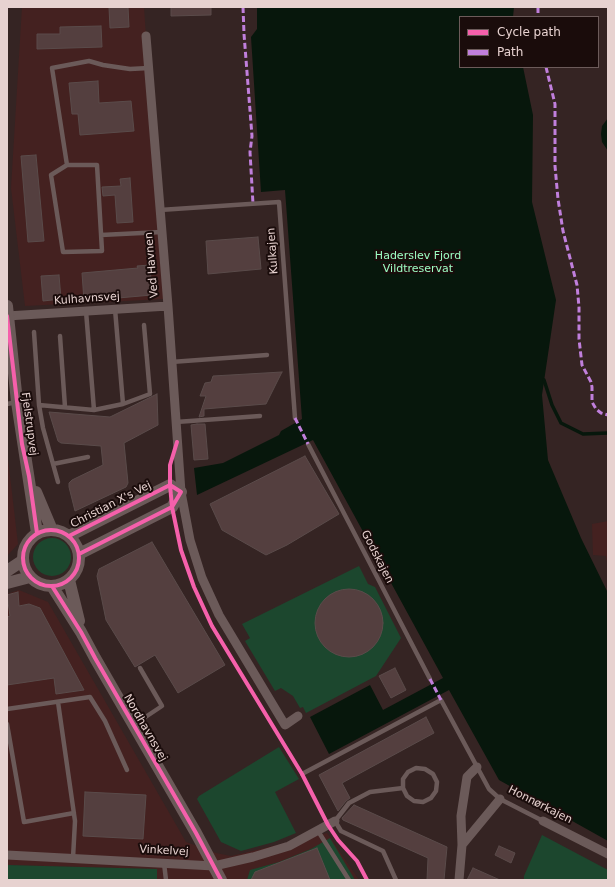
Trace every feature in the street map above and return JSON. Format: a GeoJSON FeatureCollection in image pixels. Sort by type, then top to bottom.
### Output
{"type":"FeatureCollection","features":[{"type":"Feature","properties":{"kind":"street","name":"Ved Havnen"},"geometry":{"type":"LineString","coordinates":[[146,36],[168,306],[181,492]]}},
{"type":"Feature","properties":{"kind":"street","name":"Kulhavnsvej"},"geometry":{"type":"LineString","coordinates":[[7,313],[86,311],[168,306]]}},
{"type":"Feature","properties":{"kind":"street","name":"Fjelstrupvej"},"geometry":{"type":"LineString","coordinates":[[7,313],[12,403],[29,476],[37,533]]}},
{"type":"Feature","properties":{"kind":"street","name":"Fjelstrupvej"},"geometry":{"type":"LineString","coordinates":[[29,476],[52,530]]}},
{"type":"Feature","properties":{"kind":"street","name":"Christian X's Vej"},"geometry":{"type":"LineString","coordinates":[[69,536],[170,485],[181,492]]}},
{"type":"Feature","properties":{"kind":"street"},"geometry":{"type":"LineString","coordinates":[[78,554],[172,507],[181,492]]}},
{"type":"Feature","properties":{"kind":"street"},"geometry":{"type":"LineString","coordinates":[[181,492],[190,540],[202,578],[219,615],[285,725],[298,716]]}},
{"type":"Feature","properties":{"kind":"street"},"geometry":{"type":"LineString","coordinates":[[52,530],[69,536],[77,547],[79,561],[77,568],[69,580],[62,584],[52,586],[42,585],[30,578],[22,561],[26,544],[31,538],[37,533],[52,530]]}},
{"type":"Feature","properties":{"kind":"street"},"geometry":{"type":"LineString","coordinates":[[7,570],[22,561]]}},
{"type":"Feature","properties":{"kind":"street"},"geometry":{"type":"LineString","coordinates":[[7,583],[30,578]]}},
{"type":"Feature","properties":{"kind":"street","name":"Nordhavnsvej"},"geometry":{"type":"LineString","coordinates":[[69,580],[81,632]]}},
{"type":"Feature","properties":{"kind":"street","name":"Nordhavnsvej"},"geometry":{"type":"LineString","coordinates":[[52,586],[81,632],[94,658],[221,880]]}},
{"type":"Feature","properties":{"kind":"street"},"geometry":{"type":"LineString","coordinates":[[459,880],[462,845],[462,816],[467,777],[477,767]]}},
{"type":"Feature","properties":{"kind":"street"},"geometry":{"type":"LineString","coordinates":[[462,845],[500,799]]}},
{"type":"Feature","properties":{"kind":"street","name":"Vinkelvej"},"geometry":{"type":"LineString","coordinates":[[7,855],[214,866],[254,857],[289,846],[335,821]]}},
{"type":"Feature","properties":{"kind":"street","name":"Honnørkajen"},"geometry":{"type":"LineString","coordinates":[[543,821],[608,854]]}},
{"type":"Feature","properties":{"kind":"lane"},"geometry":{"type":"LineString","coordinates":[[67,165],[52,68],[89,61],[103,65],[130,69],[149,68]]}},
{"type":"Feature","properties":{"kind":"lane"},"geometry":{"type":"LineString","coordinates":[[67,165],[96,166],[102,251],[63,252],[52,175],[67,165]]}},
{"type":"Feature","properties":{"kind":"lane","name":"Kulkajen"},"geometry":{"type":"LineString","coordinates":[[160,210],[279,202],[295,418]]}},
{"type":"Feature","properties":{"kind":"lane"},"geometry":{"type":"LineString","coordinates":[[101,235],[162,232]]}},
{"type":"Feature","properties":{"kind":"lane"},"geometry":{"type":"LineString","coordinates":[[115,309],[123,404]]}},
{"type":"Feature","properties":{"kind":"lane"},"geometry":{"type":"LineString","coordinates":[[86,311],[94,410]]}},
{"type":"Feature","properties":{"kind":"lane"},"geometry":{"type":"LineString","coordinates":[[39,405],[94,410],[123,404],[150,394],[144,325]]}},
{"type":"Feature","properties":{"kind":"lane"},"geometry":{"type":"LineString","coordinates":[[34,332],[39,405],[43,428],[58,482]]}},
{"type":"Feature","properties":{"kind":"lane"},"geometry":{"type":"LineString","coordinates":[[60,336],[65,407]]}},
{"type":"Feature","properties":{"kind":"lane"},"geometry":{"type":"LineString","coordinates":[[171,362],[267,355]]}},
{"type":"Feature","properties":{"kind":"lane"},"geometry":{"type":"LineString","coordinates":[[176,422],[260,416]]}},
{"type":"Feature","properties":{"kind":"lane","name":"Godskajen"},"geometry":{"type":"LineString","coordinates":[[308,444],[430,679]]}},
{"type":"Feature","properties":{"kind":"lane"},"geometry":{"type":"LineString","coordinates":[[53,464],[88,457]]}},
{"type":"Feature","properties":{"kind":"lane"},"geometry":{"type":"LineString","coordinates":[[133,725],[162,706],[140,668]]}},
{"type":"Feature","properties":{"kind":"lane"},"geometry":{"type":"LineString","coordinates":[[7,709],[90,697],[106,721],[127,770]]}},
{"type":"Feature","properties":{"kind":"lane","name":"Honnørkajen"},"geometry":{"type":"LineString","coordinates":[[302,774],[441,700],[488,789],[500,799],[543,821]]}},
{"type":"Feature","properties":{"kind":"lane"},"geometry":{"type":"LineString","coordinates":[[58,702],[75,820],[72,858]]}},
{"type":"Feature","properties":{"kind":"lane"},"geometry":{"type":"LineString","coordinates":[[7,724],[24,822],[74,813]]}},
{"type":"Feature","properties":{"kind":"lane"},"geometry":{"type":"LineString","coordinates":[[416,768],[425,768],[433,774],[437,782],[436,791],[431,798],[423,802],[414,801],[407,796],[403,788],[403,779],[408,772],[416,768]]}},
{"type":"Feature","properties":{"kind":"lane","name":"Vinkelvej"},"geometry":{"type":"LineString","coordinates":[[335,821],[349,803],[370,792],[403,788]]}},
{"type":"Feature","properties":{"kind":"lane"},"geometry":{"type":"LineString","coordinates":[[335,821],[341,831],[383,851],[396,880]]}},
{"type":"Feature","properties":{"kind":"lane"},"geometry":{"type":"LineString","coordinates":[[318,831],[349,880]]}},
{"type":"Feature","properties":{"kind":"lane"},"geometry":{"type":"LineString","coordinates":[[164,863],[166,880]]}},
{"type":"Feature","properties":{"kind":"shaded area"},"geometry":{"type":"Polygon","coordinates":[[[22,7],[144,7],[164,299],[25,306],[11,188],[22,7]]]}},
{"type":"Feature","properties":{"kind":"shaded area","name":"Haderslev Fjord Vildtreservat"},"geometry":{"type":"Polygon","coordinates":[[[257,7],[514,7],[513,16],[459,16],[459,68],[523,68],[533,115],[532,202],[556,300],[542,395],[548,460],[581,538],[608,593],[608,841],[499,780],[449,690],[329,754],[310,717],[370,685],[383,710],[443,678],[313,440],[197,495],[194,468],[223,463],[279,435],[281,431],[302,419],[285,190],[261,192],[251,37],[257,29],[257,7]]]}},
{"type":"Feature","properties":{"kind":"shaded area"},"geometry":{"type":"Polygon","coordinates":[[[608,118],[608,151],[602,142],[601,134],[602,126],[608,118]]]}},
{"type":"Feature","properties":{"kind":"shaded area"},"geometry":{"type":"Polygon","coordinates":[[[7,450],[18,544],[7,556],[7,450]]]}},
{"type":"Feature","properties":{"kind":"shaded area"},"geometry":{"type":"Polygon","coordinates":[[[608,521],[608,568],[606,556],[593,555],[592,524],[608,521]]]}},
{"type":"Feature","properties":{"kind":"shaded area"},"geometry":{"type":"Polygon","coordinates":[[[19,590],[48,602],[186,842],[216,853],[231,856],[327,833],[359,880],[157,880],[157,869],[7,865],[7,594],[19,590]]]}},
{"type":"Feature","properties":{"kind":"green space"},"geometry":{"type":"Polygon","coordinates":[[[52,538],[65,544],[71,557],[65,570],[52,576],[39,570],[33,557],[39,544],[52,538]]]}},
{"type":"Feature","properties":{"kind":"green space"},"geometry":{"type":"Polygon","coordinates":[[[359,566],[368,584],[375,587],[401,638],[376,676],[306,713],[303,707],[300,708],[293,696],[281,688],[275,691],[245,641],[250,638],[242,624],[359,566]]]}},
{"type":"Feature","properties":{"kind":"green space"},"geometry":{"type":"Polygon","coordinates":[[[279,747],[299,779],[275,792],[296,833],[274,842],[241,851],[221,842],[197,799],[199,796],[279,747]]]}},
{"type":"Feature","properties":{"kind":"green space"},"geometry":{"type":"Polygon","coordinates":[[[542,835],[608,870],[608,880],[524,880],[524,876],[542,835]]]}},
{"type":"Feature","properties":{"kind":"green space"},"geometry":{"type":"Polygon","coordinates":[[[330,838],[355,880],[247,880],[250,870],[279,862],[311,849],[330,838]]]}},
{"type":"Feature","properties":{"kind":"green space"},"geometry":{"type":"Polygon","coordinates":[[[7,865],[157,869],[157,880],[7,880],[7,865]]]}},
{"type":"Feature","properties":{"kind":"building"},"geometry":{"type":"Polygon","coordinates":[[[109,7],[128,7],[129,27],[110,28],[109,7]]]}},
{"type":"Feature","properties":{"kind":"building"},"geometry":{"type":"Polygon","coordinates":[[[171,7],[211,7],[211,15],[171,16],[171,7]]]}},
{"type":"Feature","properties":{"kind":"building"},"geometry":{"type":"Polygon","coordinates":[[[101,26],[102,47],[37,49],[37,34],[60,34],[60,27],[101,26]]]}},
{"type":"Feature","properties":{"kind":"building"},"geometry":{"type":"Polygon","coordinates":[[[98,81],[99,103],[131,101],[134,131],[80,135],[78,114],[72,114],[69,83],[98,81]]]}},
{"type":"Feature","properties":{"kind":"building"},"geometry":{"type":"Polygon","coordinates":[[[36,155],[44,241],[28,242],[21,156],[36,155]]]}},
{"type":"Feature","properties":{"kind":"building"},"geometry":{"type":"Polygon","coordinates":[[[130,178],[133,222],[117,223],[115,195],[103,196],[102,187],[121,186],[120,179],[130,178]]]}},
{"type":"Feature","properties":{"kind":"building"},"geometry":{"type":"Polygon","coordinates":[[[258,237],[261,269],[208,274],[206,241],[258,237]]]}},
{"type":"Feature","properties":{"kind":"building"},"geometry":{"type":"Polygon","coordinates":[[[150,265],[152,295],[84,301],[82,273],[138,268],[137,266],[150,265]]]}},
{"type":"Feature","properties":{"kind":"building"},"geometry":{"type":"Polygon","coordinates":[[[59,275],[61,299],[43,301],[41,276],[59,275]]]}},
{"type":"Feature","properties":{"kind":"building"},"geometry":{"type":"Polygon","coordinates":[[[282,372],[266,404],[204,409],[204,416],[199,417],[206,396],[200,396],[205,383],[211,382],[213,376],[282,372]]]}},
{"type":"Feature","properties":{"kind":"building"},"geometry":{"type":"Polygon","coordinates":[[[157,394],[158,425],[124,443],[128,483],[126,487],[75,511],[69,483],[72,480],[103,465],[101,446],[61,443],[58,441],[49,412],[110,417],[157,394]]]}},
{"type":"Feature","properties":{"kind":"building"},"geometry":{"type":"Polygon","coordinates":[[[205,424],[208,459],[194,460],[191,425],[205,424]]]}},
{"type":"Feature","properties":{"kind":"building"},"geometry":{"type":"Polygon","coordinates":[[[305,456],[339,514],[287,545],[266,555],[222,530],[210,504],[305,456]]]}},
{"type":"Feature","properties":{"kind":"building"},"geometry":{"type":"Polygon","coordinates":[[[152,542],[225,665],[178,693],[155,655],[135,667],[106,620],[97,576],[99,569],[152,542]]]}},
{"type":"Feature","properties":{"kind":"building"},"geometry":{"type":"Polygon","coordinates":[[[349,589],[362,592],[373,599],[380,610],[383,623],[380,636],[373,647],[362,654],[349,657],[336,654],[325,647],[318,636],[315,623],[318,610],[325,599],[336,592],[349,589]]]}},
{"type":"Feature","properties":{"kind":"building"},"geometry":{"type":"Polygon","coordinates":[[[18,592],[19,606],[29,604],[40,608],[84,690],[56,694],[54,678],[7,685],[7,617],[10,616],[7,595],[18,592]]]}},
{"type":"Feature","properties":{"kind":"building"},"geometry":{"type":"Polygon","coordinates":[[[395,668],[406,690],[391,698],[379,676],[395,668]]]}},
{"type":"Feature","properties":{"kind":"building"},"geometry":{"type":"Polygon","coordinates":[[[426,717],[434,733],[342,783],[350,798],[338,811],[319,775],[426,717]]]}},
{"type":"Feature","properties":{"kind":"building"},"geometry":{"type":"Polygon","coordinates":[[[85,792],[146,795],[143,839],[83,836],[85,792]]]}},
{"type":"Feature","properties":{"kind":"building"},"geometry":{"type":"Polygon","coordinates":[[[354,805],[447,847],[444,880],[427,880],[428,858],[343,820],[342,818],[354,805]]]}},
{"type":"Feature","properties":{"kind":"building"},"geometry":{"type":"Polygon","coordinates":[[[499,846],[515,853],[511,863],[495,855],[499,846]]]}},
{"type":"Feature","properties":{"kind":"building"},"geometry":{"type":"Polygon","coordinates":[[[317,848],[330,880],[251,880],[255,872],[317,848]]]}},
{"type":"Feature","properties":{"kind":"building"},"geometry":{"type":"Polygon","coordinates":[[[473,868],[500,880],[467,880],[473,868]]]}},
{"type":"Feature","properties":{"kind":"waterway"},"geometry":{"type":"LineString","coordinates":[[544,380],[552,405],[561,423],[583,434],[608,433]]}},
{"type":"Feature","properties":{"kind":"marked path"},"geometry":{"type":"LineString","coordinates":[[243,7],[252,136],[250,152],[253,204]]}},
{"type":"Feature","properties":{"kind":"marked path"},"geometry":{"type":"LineString","coordinates":[[538,7],[538,16]]}},
{"type":"Feature","properties":{"kind":"marked path"},"geometry":{"type":"LineString","coordinates":[[546,68],[555,104],[555,166],[558,199],[563,231],[577,285],[579,339],[582,365],[591,382],[592,402],[596,409],[601,413],[608,415]]}},
{"type":"Feature","properties":{"kind":"marked path"},"geometry":{"type":"LineString","coordinates":[[295,418],[308,444]]}},
{"type":"Feature","properties":{"kind":"marked path"},"geometry":{"type":"LineString","coordinates":[[430,679],[441,700]]}},
{"type":"Feature","properties":{"kind":"cycle path"},"geometry":{"type":"LineString","coordinates":[[7,316],[22,444],[29,476],[37,533]]}},
{"type":"Feature","properties":{"kind":"cycle path"},"geometry":{"type":"LineString","coordinates":[[177,442],[170,465],[172,507],[181,550],[194,587],[212,626],[302,774],[328,825],[338,840],[357,861],[367,880]]}},
{"type":"Feature","properties":{"kind":"cycle path"},"geometry":{"type":"LineString","coordinates":[[69,536],[170,485],[181,492],[172,507],[79,554]]}},
{"type":"Feature","properties":{"kind":"cycle path"},"geometry":{"type":"LineString","coordinates":[[46,530],[56,530],[71,538],[77,547],[79,558],[77,569],[71,578],[56,586],[46,586],[35,581],[28,574],[23,563],[23,553],[28,542],[35,535],[46,530]]}},
{"type":"Feature","properties":{"kind":"cycle path"},"geometry":{"type":"LineString","coordinates":[[52,586],[81,632],[196,833],[221,880]]}}]}
